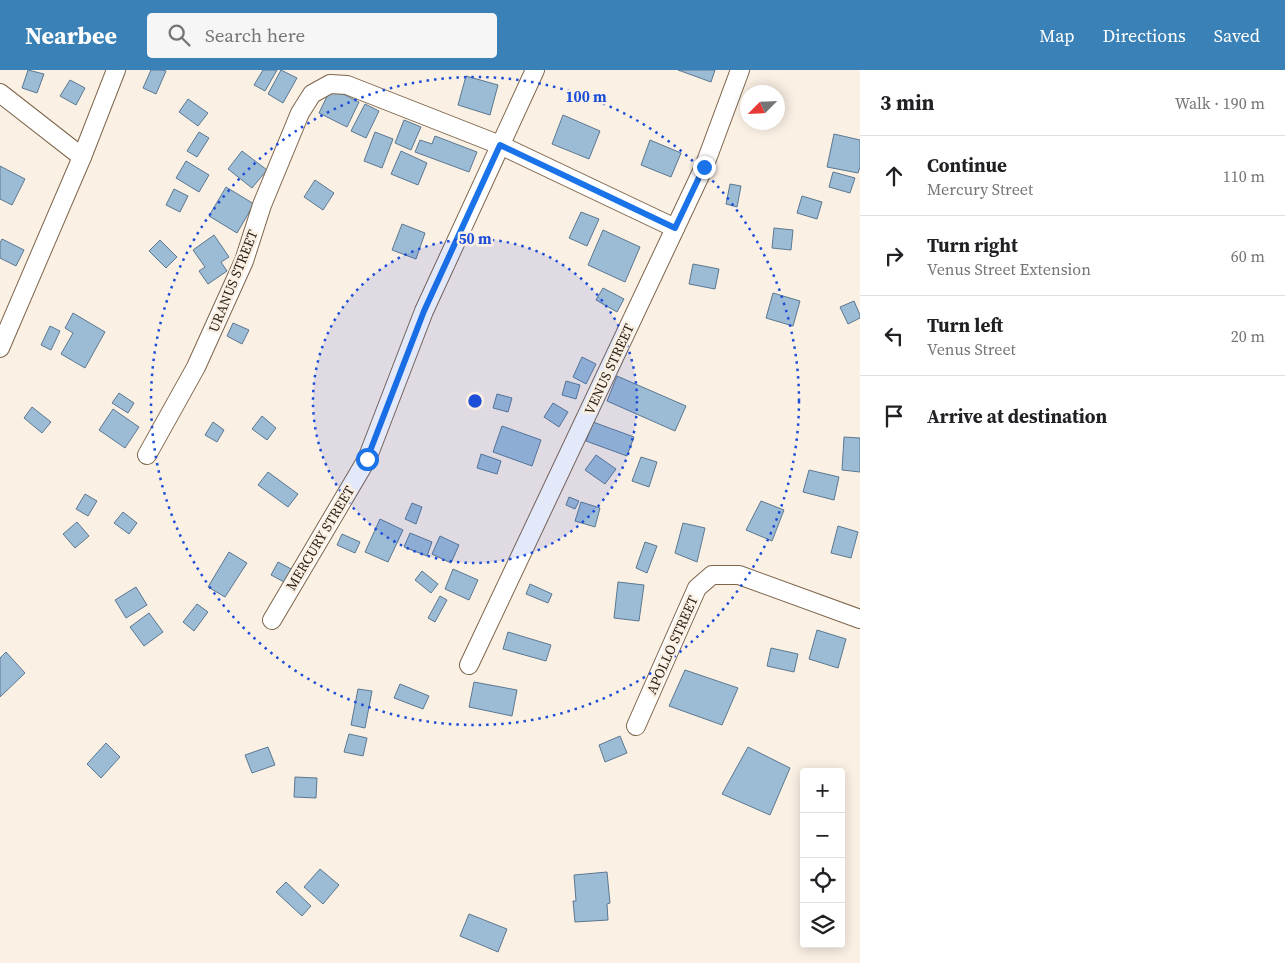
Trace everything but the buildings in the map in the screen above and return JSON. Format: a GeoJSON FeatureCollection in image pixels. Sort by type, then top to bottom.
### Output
{"type":"FeatureCollection","features":[{"type":"Feature","properties":{"kind":"street"},"geometry":{"type":"LineString","coordinates":[[0,348],[82,156],[116,70]]}},
{"type":"Feature","properties":{"kind":"street","name":"MERCURY STREET"},"geometry":{"type":"LineString","coordinates":[[272,620],[367,459],[424,311],[535,70]]}},
{"type":"Feature","properties":{"kind":"street","name":"VENUS STREET"},"geometry":{"type":"LineString","coordinates":[[469,665],[704,167],[740,70]]}},
{"type":"Feature","properties":{"kind":"street","name":"URANUS STREET"},"geometry":{"type":"LineString","coordinates":[[147,454],[196,367],[244,261],[262,205],[300,113],[312,94],[330,84],[347,85],[500,145]]}},
{"type":"Feature","properties":{"kind":"street"},"geometry":{"type":"LineString","coordinates":[[0,93],[82,156]]}},
{"type":"Feature","properties":{"kind":"street"},"geometry":{"type":"LineString","coordinates":[[500,145],[675,228]]}},
{"type":"Feature","properties":{"kind":"street","name":"APOLLO STREET"},"geometry":{"type":"LineString","coordinates":[[636,726],[696,588],[712,575],[739,575],[860,619]]}},
{"type":"Feature","properties":{"kind":"route"},"geometry":{"type":"LineString","coordinates":[[367,459],[424,311],[500,145],[675,228],[704,167]]}}]}
